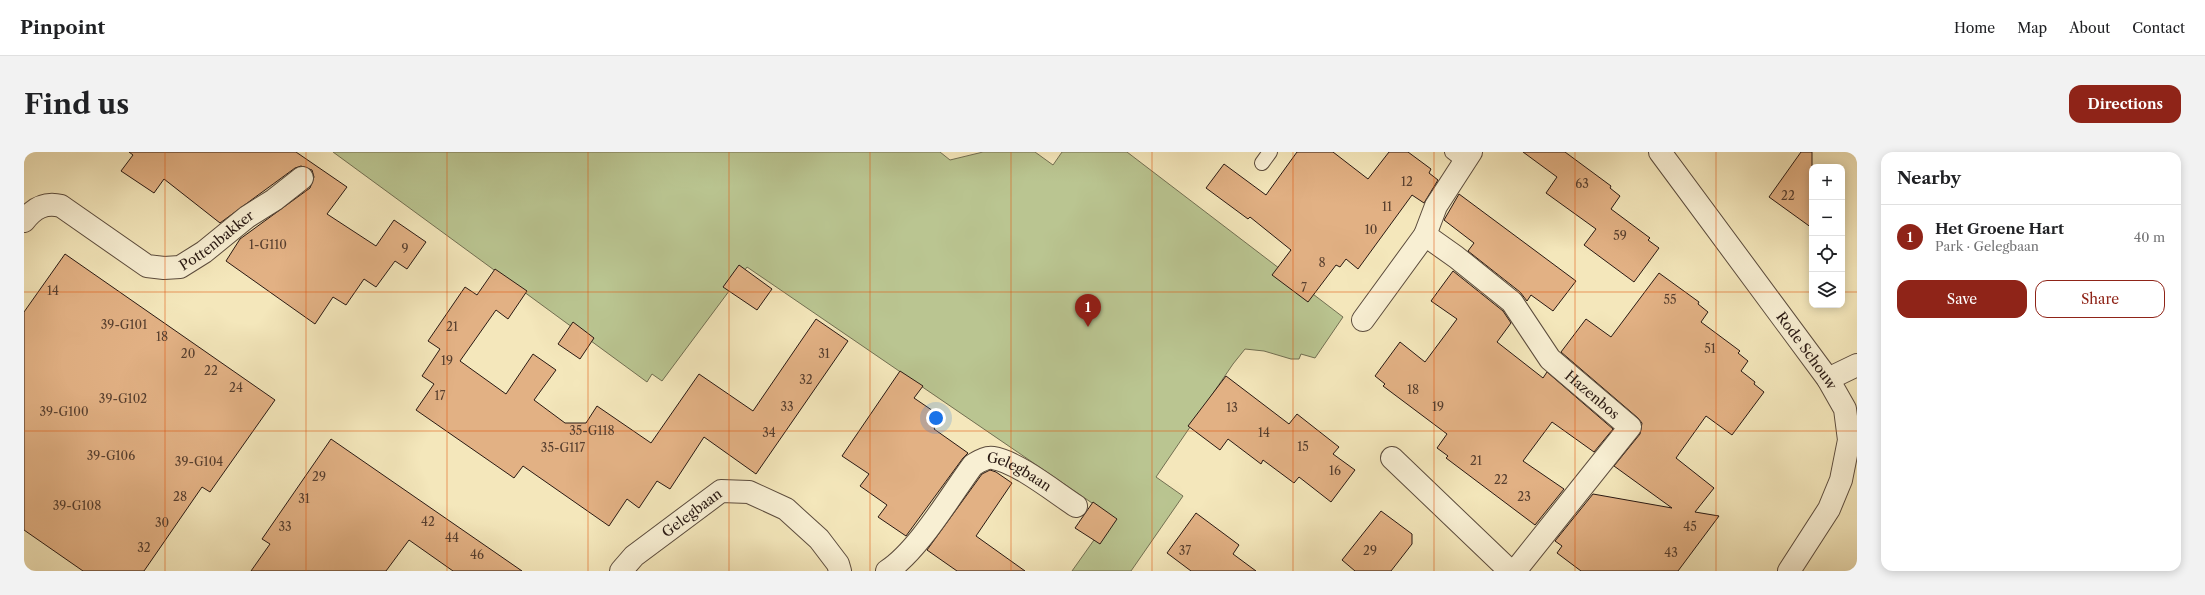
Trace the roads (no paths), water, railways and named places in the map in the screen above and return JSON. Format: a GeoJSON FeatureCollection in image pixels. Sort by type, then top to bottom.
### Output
{"type":"FeatureCollection","features":[{"type":"Feature","properties":{"kind":"street","name":"Rode Schouw"},"geometry":{"type":"LineString","coordinates":[[1660,152],[1828,379],[1845,409],[1849,440],[1841,480],[1829,509],[1789,571]]}},
{"type":"Feature","properties":{"kind":"street"},"geometry":{"type":"LineString","coordinates":[[1363,320],[1425,235],[1436,206],[1463,155]]}},
{"type":"Feature","properties":{"kind":"street","name":"Pottenbakker"},"geometry":{"type":"LineString","coordinates":[[24,221],[36,209],[44,205],[61,206],[147,266],[164,268],[180,266],[204,252],[247,217],[274,200],[302,178]]}},
{"type":"Feature","properties":{"kind":"street","name":"Hazenbos"},"geometry":{"type":"LineString","coordinates":[[1425,235],[1456,257],[1512,302],[1550,359],[1630,427],[1515,571]]}},
{"type":"Feature","properties":{"kind":"street"},"geometry":{"type":"LineString","coordinates":[[1828,379],[1857,365]]}},
{"type":"Feature","properties":{"kind":"street","name":"Gelegbaan"},"geometry":{"type":"LineString","coordinates":[[887,571],[898,564],[912,548],[973,465],[983,459],[992,458],[1007,462],[1076,506]]}},
{"type":"Feature","properties":{"kind":"street"},"geometry":{"type":"LineString","coordinates":[[1392,458],[1510,571]]}},
{"type":"Feature","properties":{"kind":"street","name":"Gelegbaan"},"geometry":{"type":"LineString","coordinates":[[621,571],[634,556],[721,491],[749,492],[786,509],[819,539],[838,564],[840,571]]}},
{"type":"Feature","properties":{"kind":"place","name":"Het Groene Hart"},"geometry":{"type":"Point","coordinates":[1088,327]}}]}
